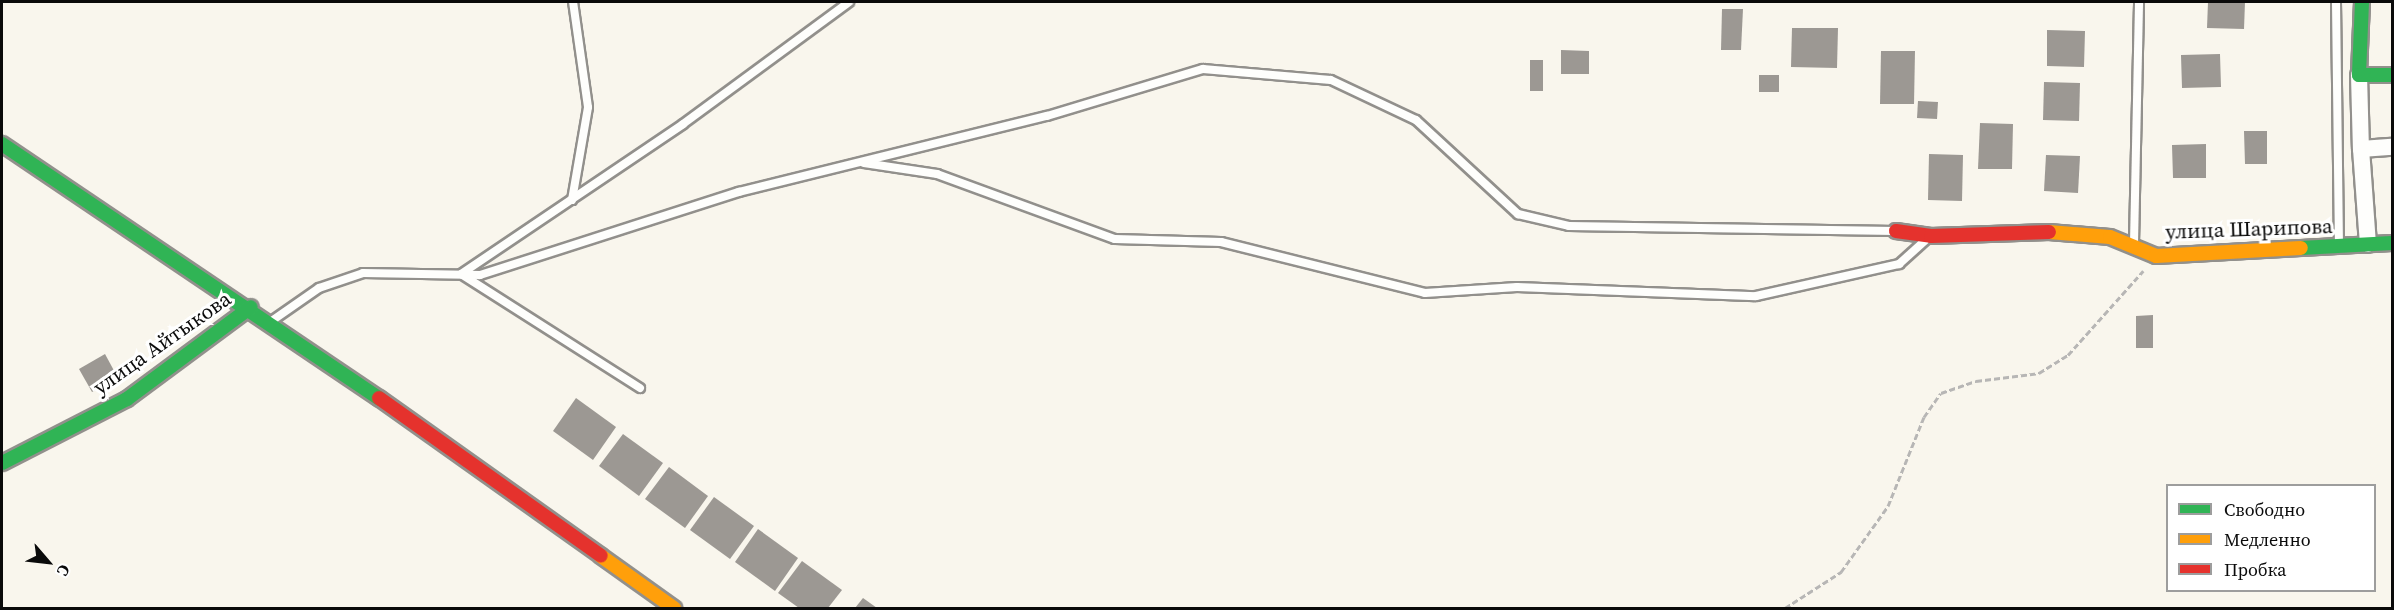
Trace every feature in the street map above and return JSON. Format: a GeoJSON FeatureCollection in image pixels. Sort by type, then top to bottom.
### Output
{"type":"FeatureCollection","features":[{"type":"Feature","properties":{"kind":"street"},"geometry":{"type":"LineString","coordinates":[[2361,2],[2359,75],[2361,149],[2368,244]]}},
{"type":"Feature","properties":{"kind":"street"},"geometry":{"type":"LineString","coordinates":[[2359,75],[2392,75]]}},
{"type":"Feature","properties":{"kind":"street"},"geometry":{"type":"LineString","coordinates":[[2,144],[251,307],[674,609]]}},
{"type":"Feature","properties":{"kind":"street"},"geometry":{"type":"LineString","coordinates":[[2361,149],[2392,147]]}},
{"type":"Feature","properties":{"kind":"street","name":"улица Шарипова"},"geometry":{"type":"LineString","coordinates":[[1896,231],[1931,236],[2019,230],[2134,243],[2156,256],[2339,248],[2392,243]]}},
{"type":"Feature","properties":{"kind":"street","name":"улица Айтыкова"},"geometry":{"type":"LineString","coordinates":[[2,463],[127,399],[251,307]]}},
{"type":"Feature","properties":{"kind":"lane"},"geometry":{"type":"LineString","coordinates":[[572,200],[588,107],[573,2]]}},
{"type":"Feature","properties":{"kind":"lane"},"geometry":{"type":"LineString","coordinates":[[461,274],[572,200],[849,2]]}},
{"type":"Feature","properties":{"kind":"lane"},"geometry":{"type":"LineString","coordinates":[[2134,243],[2139,2]]}},
{"type":"Feature","properties":{"kind":"lane"},"geometry":{"type":"LineString","coordinates":[[2336,2],[2339,248]]}},
{"type":"Feature","properties":{"kind":"lane"},"geometry":{"type":"LineString","coordinates":[[270,322],[319,288],[363,273],[480,275],[739,192],[861,162],[1203,69],[1331,80],[1416,120],[1518,214],[1569,226],[1896,231]]}},
{"type":"Feature","properties":{"kind":"lane"},"geometry":{"type":"LineString","coordinates":[[861,162],[937,174],[1115,238],[1221,242],[1425,293],[1517,287],[1756,297],[1899,264],[1931,236]]}},
{"type":"Feature","properties":{"kind":"lane"},"geometry":{"type":"LineString","coordinates":[[461,274],[640,388]]}},
{"type":"Feature","properties":{"kind":"path"},"geometry":{"type":"LineString","coordinates":[[1785,609],[1841,572],[1888,506],[1924,417],[1941,393],[1976,381],[2039,373],[2068,355],[2156,256]]}},
{"type":"Feature","properties":{"kind":"building"},"geometry":{"type":"Polygon","coordinates":[[[2208,2],[2245,2],[2244,29],[2207,28],[2208,2]]]}},
{"type":"Feature","properties":{"kind":"building"},"geometry":{"type":"Polygon","coordinates":[[[1722,9],[1743,9],[1741,50],[1721,50],[1722,9]]]}},
{"type":"Feature","properties":{"kind":"building"},"geometry":{"type":"Polygon","coordinates":[[[1792,28],[1838,28],[1837,68],[1791,67],[1792,28]]]}},
{"type":"Feature","properties":{"kind":"building"},"geometry":{"type":"Polygon","coordinates":[[[2047,30],[2085,31],[2084,67],[2047,66],[2047,30]]]}},
{"type":"Feature","properties":{"kind":"building"},"geometry":{"type":"Polygon","coordinates":[[[1561,50],[1589,51],[1589,74],[1561,74],[1561,50]]]}},
{"type":"Feature","properties":{"kind":"building"},"geometry":{"type":"Polygon","coordinates":[[[1881,51],[1915,51],[1914,104],[1880,104],[1881,51]]]}},
{"type":"Feature","properties":{"kind":"building"},"geometry":{"type":"Polygon","coordinates":[[[2220,54],[2221,87],[2182,88],[2181,55],[2220,54]]]}},
{"type":"Feature","properties":{"kind":"building"},"geometry":{"type":"Polygon","coordinates":[[[1530,60],[1543,60],[1543,91],[1530,91],[1530,60]]]}},
{"type":"Feature","properties":{"kind":"building"},"geometry":{"type":"Polygon","coordinates":[[[1759,75],[1779,75],[1779,92],[1759,92],[1759,75]]]}},
{"type":"Feature","properties":{"kind":"building"},"geometry":{"type":"Polygon","coordinates":[[[2044,82],[2080,83],[2079,121],[2043,120],[2044,82]]]}},
{"type":"Feature","properties":{"kind":"building"},"geometry":{"type":"Polygon","coordinates":[[[1918,101],[1938,102],[1937,119],[1917,118],[1918,101]]]}},
{"type":"Feature","properties":{"kind":"building"},"geometry":{"type":"Polygon","coordinates":[[[1980,123],[2013,124],[2012,169],[1978,169],[1980,123]]]}},
{"type":"Feature","properties":{"kind":"building"},"geometry":{"type":"Polygon","coordinates":[[[2244,131],[2267,131],[2267,164],[2245,164],[2244,131]]]}},
{"type":"Feature","properties":{"kind":"building"},"geometry":{"type":"Polygon","coordinates":[[[2206,144],[2206,178],[2173,178],[2172,145],[2206,144]]]}},
{"type":"Feature","properties":{"kind":"building"},"geometry":{"type":"Polygon","coordinates":[[[1929,154],[1963,155],[1962,201],[1928,200],[1929,154]]]}},
{"type":"Feature","properties":{"kind":"building"},"geometry":{"type":"Polygon","coordinates":[[[2046,155],[2080,156],[2078,193],[2044,191],[2046,155]]]}},
{"type":"Feature","properties":{"kind":"building"},"geometry":{"type":"Polygon","coordinates":[[[2153,315],[2153,348],[2136,348],[2136,316],[2153,315]]]}},
{"type":"Feature","properties":{"kind":"building"},"geometry":{"type":"Polygon","coordinates":[[[105,354],[118,378],[92,392],[79,369],[105,354]]]}},
{"type":"Feature","properties":{"kind":"building"},"geometry":{"type":"Polygon","coordinates":[[[576,398],[616,427],[593,460],[553,431],[576,398]]]}},
{"type":"Feature","properties":{"kind":"building"},"geometry":{"type":"Polygon","coordinates":[[[623,434],[663,463],[639,496],[599,466],[623,434]]]}},
{"type":"Feature","properties":{"kind":"building"},"geometry":{"type":"Polygon","coordinates":[[[669,467],[708,496],[685,528],[645,499],[669,467]]]}},
{"type":"Feature","properties":{"kind":"building"},"geometry":{"type":"Polygon","coordinates":[[[714,497],[754,526],[730,559],[690,530],[714,497]]]}},
{"type":"Feature","properties":{"kind":"building"},"geometry":{"type":"Polygon","coordinates":[[[758,529],[798,558],[775,591],[735,562],[758,529]]]}},
{"type":"Feature","properties":{"kind":"building"},"geometry":{"type":"Polygon","coordinates":[[[802,561],[842,590],[828,608],[799,608],[778,593],[802,561]]]}},
{"type":"Feature","properties":{"kind":"building"},"geometry":{"type":"Polygon","coordinates":[[[863,598],[877,608],[855,608],[863,598]]]}},
{"type":"Feature","properties":{"kind":"traffic: fast"},"geometry":{"type":"LineString","coordinates":[[2362,2],[2359,75],[2392,75]]}},
{"type":"Feature","properties":{"kind":"traffic: fast"},"geometry":{"type":"LineString","coordinates":[[2,144],[379,398]]}},
{"type":"Feature","properties":{"kind":"traffic: fast"},"geometry":{"type":"LineString","coordinates":[[2301,248],[2392,243]]}},
{"type":"Feature","properties":{"kind":"traffic: fast"},"geometry":{"type":"LineString","coordinates":[[2,463],[127,399],[251,307]]}},
{"type":"Feature","properties":{"kind":"traffic: slow"},"geometry":{"type":"LineString","coordinates":[[2049,232],[2110,237],[2156,256],[2301,248]]}},
{"type":"Feature","properties":{"kind":"traffic: slow"},"geometry":{"type":"LineString","coordinates":[[601,556],[674,608]]}},
{"type":"Feature","properties":{"kind":"traffic: jam"},"geometry":{"type":"LineString","coordinates":[[1896,231],[1931,236],[2049,232]]}},
{"type":"Feature","properties":{"kind":"traffic: jam"},"geometry":{"type":"LineString","coordinates":[[379,398],[601,556]]}}]}
